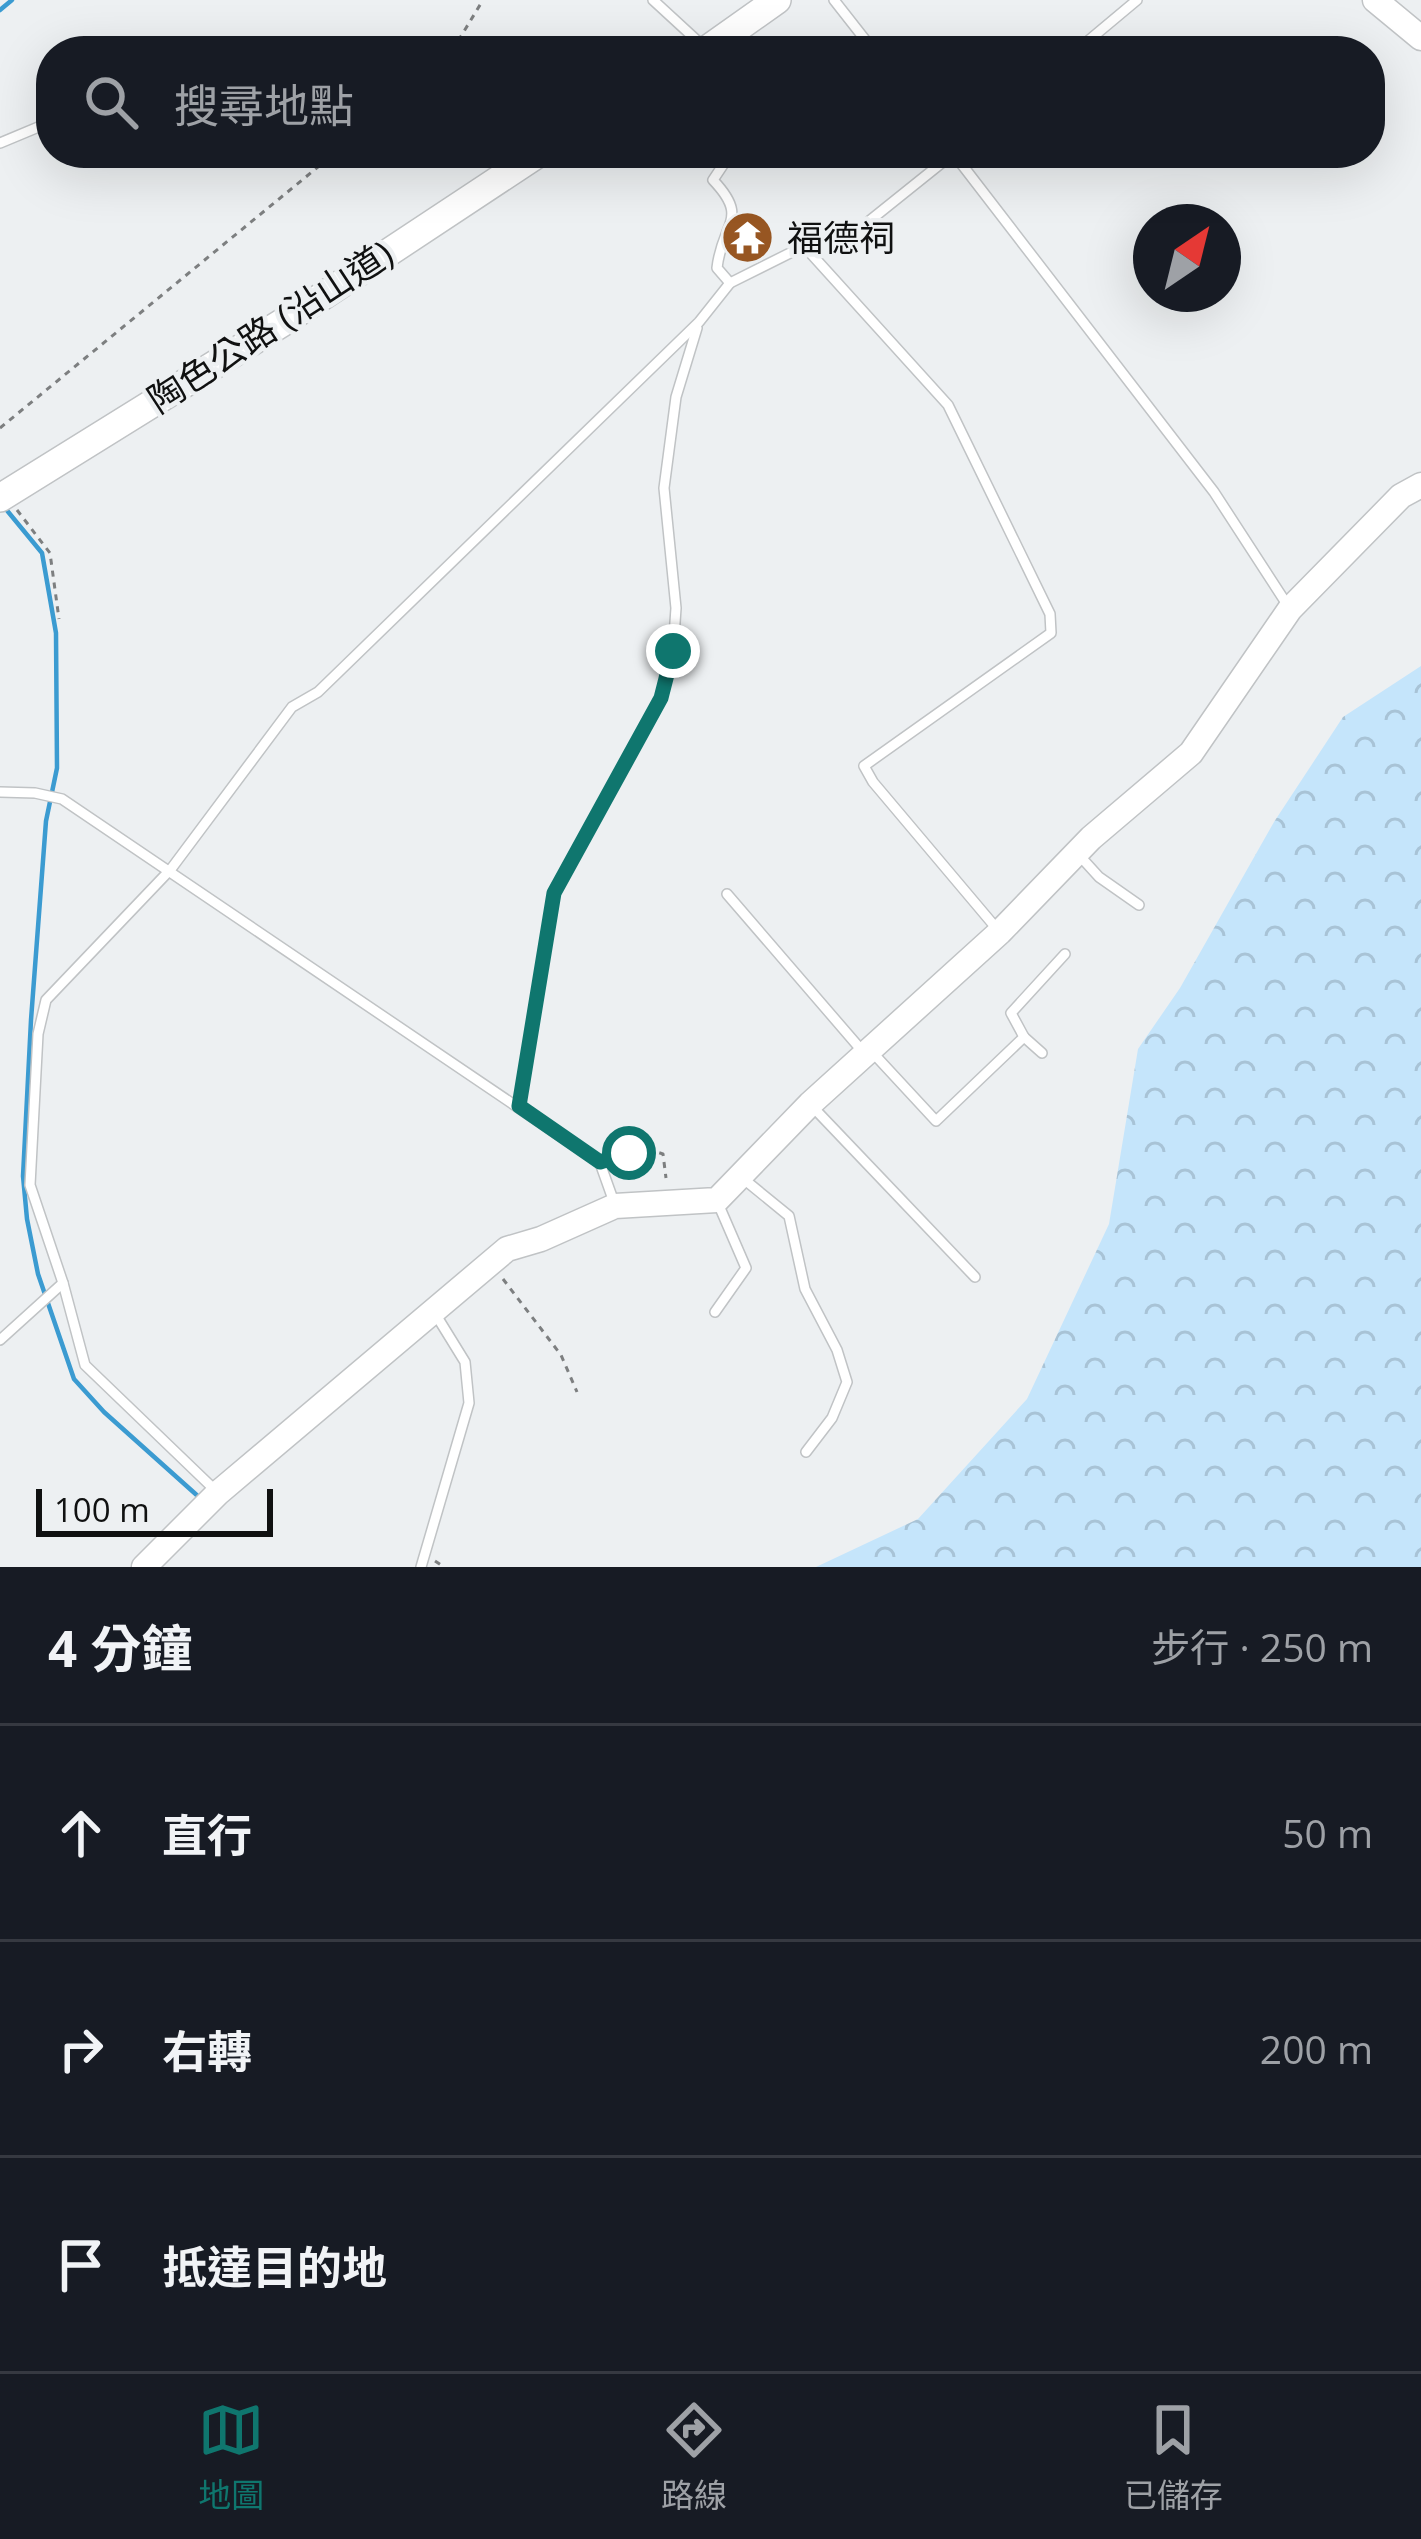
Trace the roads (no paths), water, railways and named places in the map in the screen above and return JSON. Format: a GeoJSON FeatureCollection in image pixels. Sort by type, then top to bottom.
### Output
{"type":"FeatureCollection","features":[{"type":"Feature","properties":{"kind":"main road"},"geometry":{"type":"LineString","coordinates":[[726,36],[777,0]]}},
{"type":"Feature","properties":{"kind":"main road","name":"陶色公路 (沿山道)"},"geometry":{"type":"LineString","coordinates":[[1,496],[285,321],[516,168]]}},
{"type":"Feature","properties":{"kind":"street"},"geometry":{"type":"LineString","coordinates":[[1375,0],[1421,38]]}},
{"type":"Feature","properties":{"kind":"street"},"geometry":{"type":"LineString","coordinates":[[149,1562],[218,1493],[507,1249],[542,1239],[615,1206],[717,1200],[867,1051],[1191,753],[1290,609],[1401,496],[1421,484]]}},
{"type":"Feature","properties":{"kind":"lane"},"geometry":{"type":"LineString","coordinates":[[652,0],[691,36]]}},
{"type":"Feature","properties":{"kind":"lane"},"geometry":{"type":"LineString","coordinates":[[834,0],[862,36]]}},
{"type":"Feature","properties":{"kind":"lane"},"geometry":{"type":"LineString","coordinates":[[1094,36],[1137,0]]}},
{"type":"Feature","properties":{"kind":"lane"},"geometry":{"type":"LineString","coordinates":[[0,143],[36,127]]}},
{"type":"Feature","properties":{"kind":"lane"},"geometry":{"type":"LineString","coordinates":[[720,168],[712,180],[733,201],[734,212],[720,247],[718,268],[730,283]]}},
{"type":"Feature","properties":{"kind":"lane"},"geometry":{"type":"LineString","coordinates":[[218,1493],[85,1365],[30,1185],[38,1034],[46,1000],[171,869],[292,707],[318,692],[699,322],[730,283],[804,246],[863,226],[935,168]]}},
{"type":"Feature","properties":{"kind":"lane"},"geometry":{"type":"LineString","coordinates":[[966,168],[1214,492],[1290,609]]}},
{"type":"Feature","properties":{"kind":"lane"},"geometry":{"type":"LineString","coordinates":[[804,246],[948,405],[1050,614],[1051,633],[864,766],[1000,932]]}},
{"type":"Feature","properties":{"kind":"lane"},"geometry":{"type":"LineString","coordinates":[[519,1106],[554,893],[661,698],[673,651],[676,608],[664,488],[676,398],[699,322]]}},
{"type":"Feature","properties":{"kind":"lane"},"geometry":{"type":"LineString","coordinates":[[0,792],[62,800],[171,869],[600,1162],[615,1206]]}},
{"type":"Feature","properties":{"kind":"lane"},"geometry":{"type":"LineString","coordinates":[[1077,853],[1099,878],[1139,905]]}},
{"type":"Feature","properties":{"kind":"lane"},"geometry":{"type":"LineString","coordinates":[[727,894],[867,1051],[936,1120],[1024,1037]]}},
{"type":"Feature","properties":{"kind":"lane"},"geometry":{"type":"LineString","coordinates":[[1042,1053],[1024,1037],[1011,1013],[1065,955]]}},
{"type":"Feature","properties":{"kind":"lane"},"geometry":{"type":"LineString","coordinates":[[811,1104],[975,1277]]}},
{"type":"Feature","properties":{"kind":"lane"},"geometry":{"type":"LineString","coordinates":[[740,1176],[789,1216],[805,1289],[837,1350],[847,1382],[832,1418],[806,1452]]}},
{"type":"Feature","properties":{"kind":"lane"},"geometry":{"type":"LineString","coordinates":[[715,1312],[746,1268],[717,1200]]}},
{"type":"Feature","properties":{"kind":"lane"},"geometry":{"type":"LineString","coordinates":[[0,1340],[63,1283]]}},
{"type":"Feature","properties":{"kind":"lane"},"geometry":{"type":"LineString","coordinates":[[422,1567],[469,1403],[465,1362],[434,1310]]}},
{"type":"Feature","properties":{"kind":"waterway"},"geometry":{"type":"LineString","coordinates":[[0,10],[12,0]]}},
{"type":"Feature","properties":{"kind":"waterway"},"geometry":{"type":"LineString","coordinates":[[5,508],[42,553],[56,633],[57,768],[46,821],[31,1020],[23,1176],[27,1219],[38,1274],[74,1379],[200,1498]]}},
{"type":"Feature","properties":{"kind":"place","name":"福德祠"},"geometry":{"type":"Point","coordinates":[748,237]}}]}
